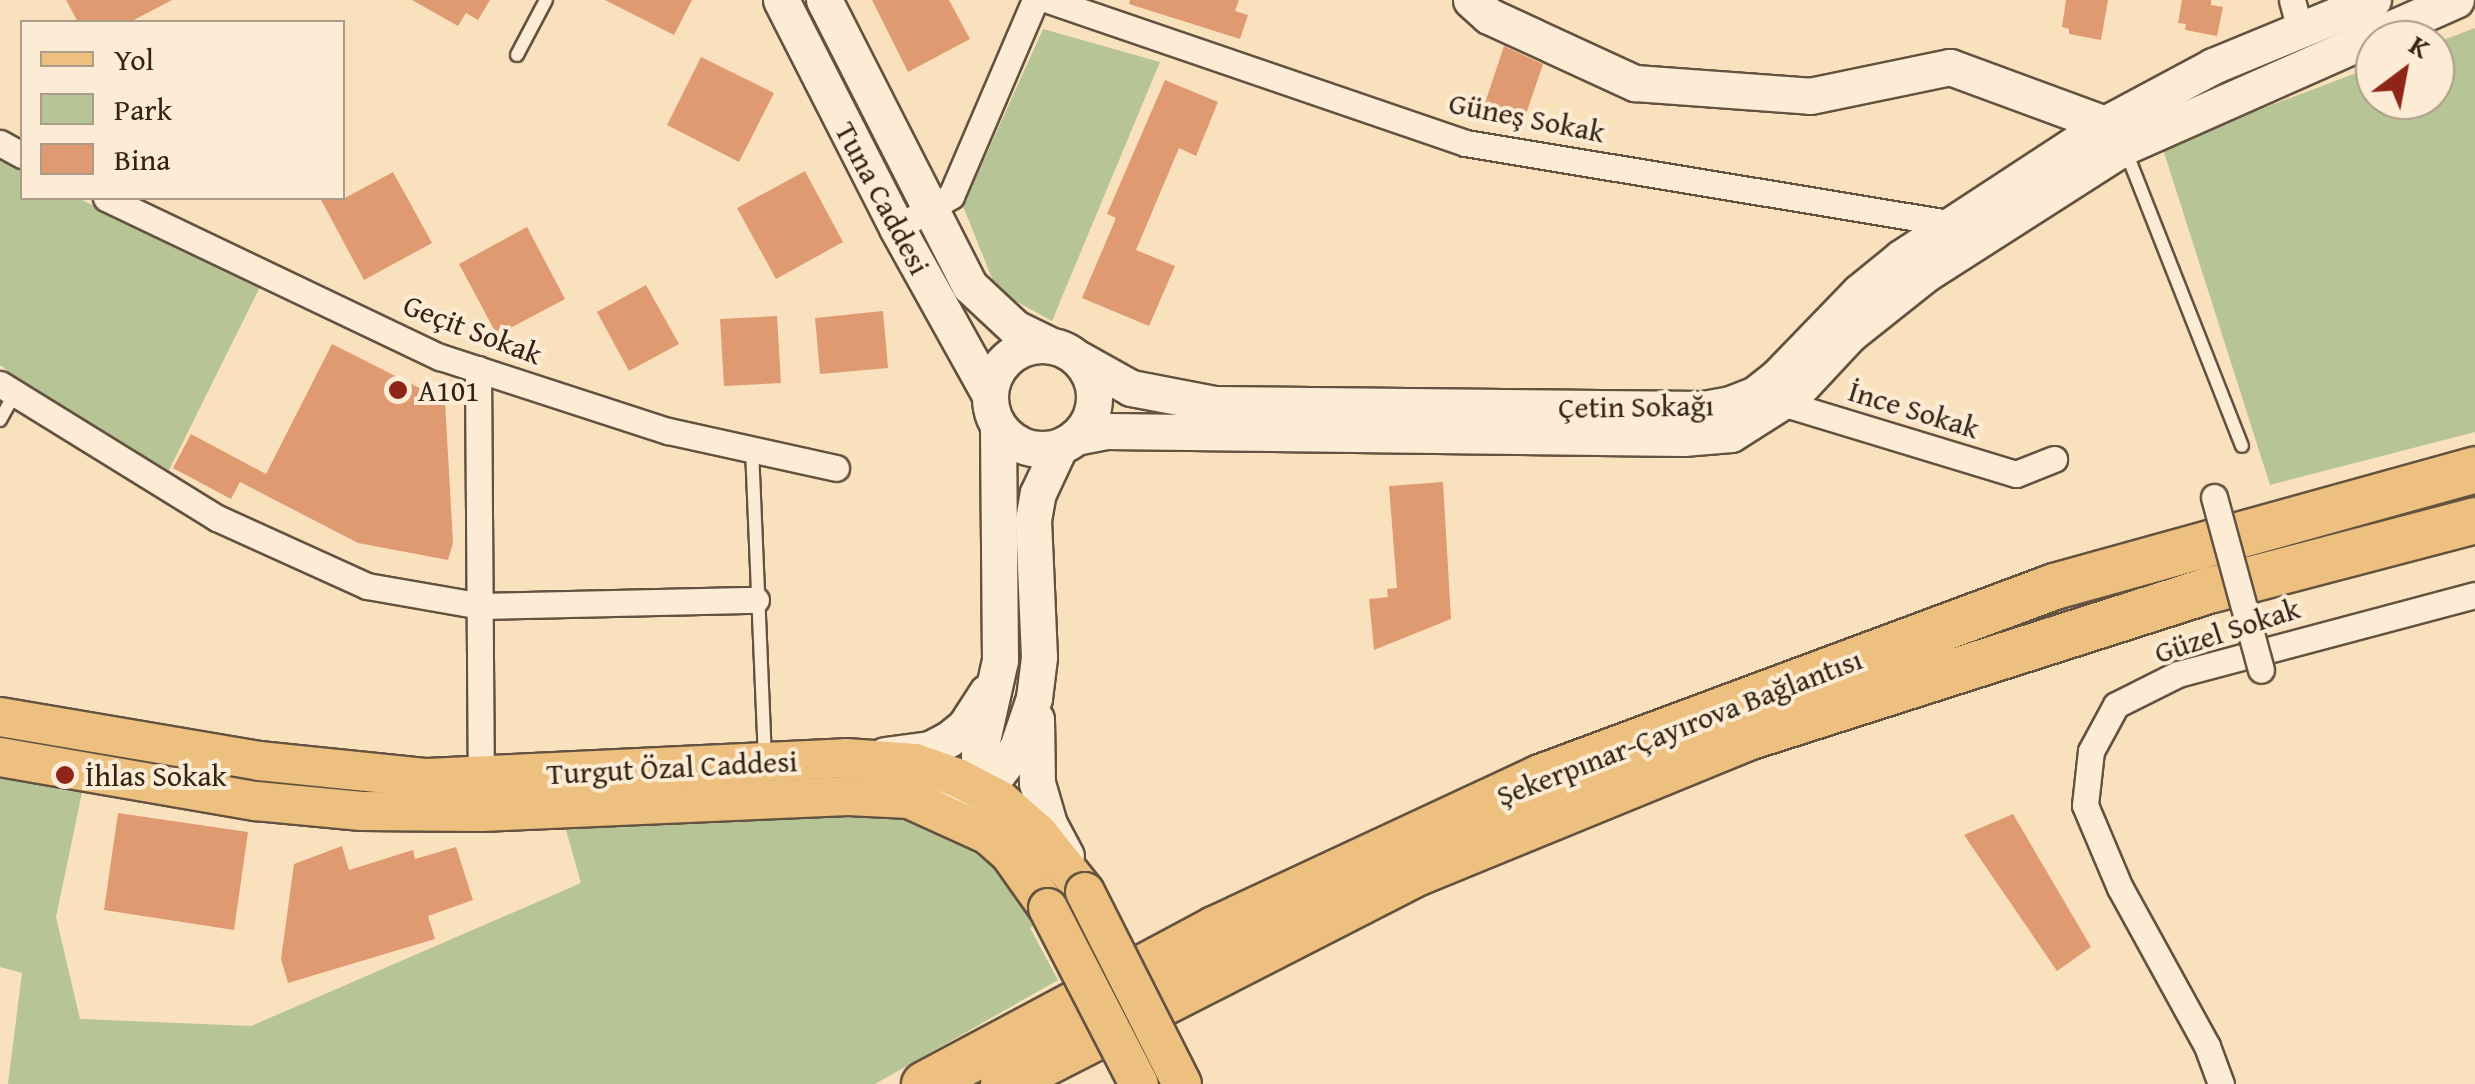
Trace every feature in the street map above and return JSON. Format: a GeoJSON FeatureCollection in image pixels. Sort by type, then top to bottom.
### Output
{"type":"FeatureCollection","features":[{"type":"Feature","properties":{"kind":"highway","name":"Şekerpınar-Çayırova Bağlantısı"},"geometry":{"type":"LineString","coordinates":[[924,1084],[1214,929],[1540,777],[2054,586],[2475,469]]}},
{"type":"Feature","properties":{"kind":"highway","name":"Şekerpınar-Çayırova Bağlantısı"},"geometry":{"type":"LineString","coordinates":[[1003,1084],[1418,872],[1744,738],[2212,588],[2475,520]]}},
{"type":"Feature","properties":{"kind":"main road","name":"Turgut Özal Caddesi"},"geometry":{"type":"LineString","coordinates":[[0,717],[481,794],[909,798],[962,819],[1010,853],[1048,908],[1139,1084]]}},
{"type":"Feature","properties":{"kind":"main road","name":"Turgut Özal Caddesi"},"geometry":{"type":"LineString","coordinates":[[0,757],[314,808],[766,762],[846,758],[914,763],[979,788],[1038,833],[1085,892],[1182,1084]]}},
{"type":"Feature","properties":{"kind":"street","name":"Tuna Caddesi"},"geometry":{"type":"LineString","coordinates":[[781,0],[993,410]]}},
{"type":"Feature","properties":{"kind":"street","name":"Tuna Caddesi"},"geometry":{"type":"LineString","coordinates":[[824,0],[970,286],[1014,328],[1064,352]]}},
{"type":"Feature","properties":{"kind":"street"},"geometry":{"type":"LineString","coordinates":[[897,228],[951,196],[1035,0]]}},
{"type":"Feature","properties":{"kind":"street","name":"Güneş Sokak"},"geometry":{"type":"LineString","coordinates":[[1048,0],[1465,143],[1950,224]]}},
{"type":"Feature","properties":{"kind":"street"},"geometry":{"type":"LineString","coordinates":[[1471,0],[1489,16],[1636,84],[1810,96],[1950,68],[2114,135],[2456,0]]}},
{"type":"Feature","properties":{"kind":"street"},"geometry":{"type":"LineString","coordinates":[[993,410],[1025,447],[1068,442],[1107,430],[1714,438],[1746,428],[1768,399],[1878,310],[2114,135],[2173,85],[2296,15],[2373,0]]}},
{"type":"Feature","properties":{"kind":"street","name":"Çetin Sokağı"},"geometry":{"type":"LineString","coordinates":[[1064,352],[1131,388],[1216,404],[1703,410],[1768,399],[1859,292],[1950,224],[2114,135]]}},
{"type":"Feature","properties":{"kind":"street","name":"Geçit Sokak"},"geometry":{"type":"LineString","coordinates":[[110,200],[440,357],[668,431],[836,468]]}},
{"type":"Feature","properties":{"kind":"street"},"geometry":{"type":"LineString","coordinates":[[1010,853],[988,822],[979,788],[979,754],[998,678],[993,410],[1001,362],[1031,345],[1064,352],[1089,373],[1094,408],[1068,442],[1038,493],[1033,520],[1035,764],[1039,794],[1049,824],[1085,892]]}},
{"type":"Feature","properties":{"kind":"street"},"geometry":{"type":"LineString","coordinates":[[478,370],[481,794]]}},
{"type":"Feature","properties":{"kind":"street"},"geometry":{"type":"LineString","coordinates":[[7,390],[217,518],[367,586],[482,606],[756,600]]}},
{"type":"Feature","properties":{"kind":"street","name":"İnce Sokak"},"geometry":{"type":"LineString","coordinates":[[1768,399],[2016,474],[2054,459]]}},
{"type":"Feature","properties":{"kind":"street"},"geometry":{"type":"LineString","coordinates":[[2214,497],[2261,670]]}},
{"type":"Feature","properties":{"kind":"street","name":"Güzel Sokak"},"geometry":{"type":"LineString","coordinates":[[2221,1084],[2207,1046],[2120,888],[2085,804],[2091,750],[2116,705],[2178,674],[2475,595]]}},
{"type":"Feature","properties":{"kind":"street"},"geometry":{"type":"LineString","coordinates":[[846,758],[908,753],[950,739],[965,726],[988,690],[998,637]]}},
{"type":"Feature","properties":{"kind":"street"},"geometry":{"type":"LineString","coordinates":[[814,797],[895,783],[958,794],[979,788],[1004,770],[1017,748],[1037,676]]}},
{"type":"Feature","properties":{"kind":"lane"},"geometry":{"type":"LineString","coordinates":[[517,55],[546,0]]}},
{"type":"Feature","properties":{"kind":"lane"},"geometry":{"type":"LineString","coordinates":[[2114,135],[2242,446]]}},
{"type":"Feature","properties":{"kind":"lane"},"geometry":{"type":"LineString","coordinates":[[0,420],[7,390]]}},
{"type":"Feature","properties":{"kind":"lane"},"geometry":{"type":"LineString","coordinates":[[752,450],[766,762]]}},
{"type":"Feature","properties":{"kind":"green space"},"geometry":{"type":"Polygon","coordinates":[[[2475,28],[2475,432],[2270,485],[2162,146],[2355,74],[2355,120],[2455,120],[2455,36],[2475,28]]]}},
{"type":"Feature","properties":{"kind":"green space"},"geometry":{"type":"Polygon","coordinates":[[[1043,29],[1160,62],[1052,321],[997,291],[963,206],[1043,29]]]}},
{"type":"Feature","properties":{"kind":"green space"},"geometry":{"type":"Polygon","coordinates":[[[0,157],[20,167],[20,200],[82,200],[260,287],[168,472],[30,388],[0,365],[0,157]]]}},
{"type":"Feature","properties":{"kind":"green space"},"geometry":{"type":"Polygon","coordinates":[[[0,775],[83,788],[56,917],[80,1019],[251,1026],[581,883],[566,830],[710,817],[878,813],[924,823],[958,840],[994,868],[1038,923],[1030,928],[1058,980],[875,1084],[8,1084],[22,973],[0,967],[0,775]]]}},
{"type":"Feature","properties":{"kind":"building"},"geometry":{"type":"Polygon","coordinates":[[[66,0],[172,0],[134,20],[77,20],[66,0]]]}},
{"type":"Feature","properties":{"kind":"building"},"geometry":{"type":"Polygon","coordinates":[[[412,0],[490,0],[478,20],[466,13],[458,26],[412,0]]]}},
{"type":"Feature","properties":{"kind":"building"},"geometry":{"type":"Polygon","coordinates":[[[605,0],[692,0],[674,35],[605,0]]]}},
{"type":"Feature","properties":{"kind":"building"},"geometry":{"type":"Polygon","coordinates":[[[872,0],[949,0],[970,39],[908,72],[872,0]]]}},
{"type":"Feature","properties":{"kind":"building"},"geometry":{"type":"Polygon","coordinates":[[[1130,0],[1239,0],[1235,11],[1248,15],[1240,39],[1129,4],[1130,0]]]}},
{"type":"Feature","properties":{"kind":"building"},"geometry":{"type":"Polygon","coordinates":[[[2066,0],[2108,0],[2101,40],[2069,34],[2069,29],[2062,27],[2066,0]]]}},
{"type":"Feature","properties":{"kind":"building"},"geometry":{"type":"Polygon","coordinates":[[[2182,0],[2211,0],[2211,5],[2223,7],[2217,36],[2185,30],[2186,24],[2178,23],[2182,0]]]}},
{"type":"Feature","properties":{"kind":"building"},"geometry":{"type":"Polygon","coordinates":[[[1504,46],[1543,64],[1522,126],[1482,112],[1504,46]]]}},
{"type":"Feature","properties":{"kind":"building"},"geometry":{"type":"Polygon","coordinates":[[[701,57],[774,93],[739,162],[667,125],[701,57]]]}},
{"type":"Feature","properties":{"kind":"building"},"geometry":{"type":"Polygon","coordinates":[[[1165,80],[1218,102],[1196,156],[1179,148],[1136,250],[1175,266],[1149,326],[1082,298],[1116,218],[1107,214],[1165,80]]]}},
{"type":"Feature","properties":{"kind":"building"},"geometry":{"type":"Polygon","coordinates":[[[805,171],[843,242],[776,279],[737,208],[805,171]]]}},
{"type":"Feature","properties":{"kind":"building"},"geometry":{"type":"Polygon","coordinates":[[[393,172],[432,243],[364,280],[321,200],[345,198],[393,172]]]}},
{"type":"Feature","properties":{"kind":"building"},"geometry":{"type":"Polygon","coordinates":[[[527,227],[565,299],[497,335],[459,264],[527,227]]]}},
{"type":"Feature","properties":{"kind":"building"},"geometry":{"type":"Polygon","coordinates":[[[646,285],[679,344],[629,371],[597,312],[646,285]]]}},
{"type":"Feature","properties":{"kind":"building"},"geometry":{"type":"Polygon","coordinates":[[[883,311],[888,368],[820,374],[815,318],[883,311]]]}},
{"type":"Feature","properties":{"kind":"building"},"geometry":{"type":"Polygon","coordinates":[[[777,316],[781,383],[724,386],[720,319],[777,316]]]}},
{"type":"Feature","properties":{"kind":"building"},"geometry":{"type":"Polygon","coordinates":[[[332,344],[445,401],[453,543],[448,560],[358,543],[240,482],[231,499],[173,468],[191,434],[266,474],[332,344]]]}},
{"type":"Feature","properties":{"kind":"building"},"geometry":{"type":"Polygon","coordinates":[[[1443,482],[1451,619],[1374,650],[1369,599],[1388,597],[1387,589],[1397,588],[1389,486],[1443,482]]]}},
{"type":"Feature","properties":{"kind":"building"},"geometry":{"type":"Polygon","coordinates":[[[118,813],[248,832],[234,930],[104,910],[118,813]]]}},
{"type":"Feature","properties":{"kind":"building"},"geometry":{"type":"Polygon","coordinates":[[[2013,814],[2091,947],[2057,971],[1964,835],[2013,814]]]}},
{"type":"Feature","properties":{"kind":"building"},"geometry":{"type":"Polygon","coordinates":[[[342,846],[349,870],[413,850],[415,859],[456,847],[473,900],[428,916],[435,939],[288,983],[281,959],[294,864],[342,846]]]}},
{"type":"Feature","properties":{"kind":"place","name":"A101"},"geometry":{"type":"Point","coordinates":[398,390]}},
{"type":"Feature","properties":{"kind":"place","name":"İhlas Sokak"},"geometry":{"type":"Point","coordinates":[65,775]}}]}
